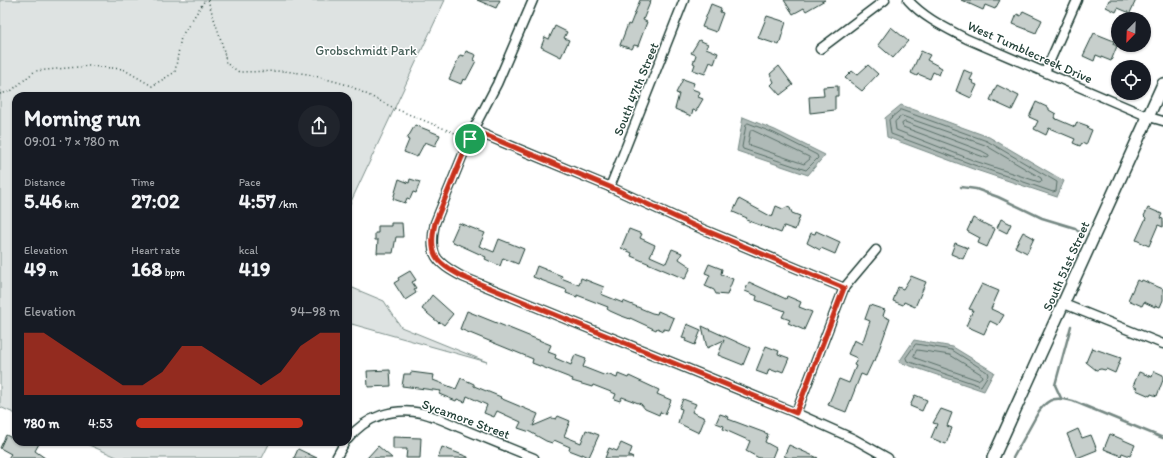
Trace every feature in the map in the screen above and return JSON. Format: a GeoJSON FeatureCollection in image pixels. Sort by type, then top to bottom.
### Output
{"type":"FeatureCollection","features":[{"type":"Feature","properties":{"kind":"street"},"geometry":{"type":"LineString","coordinates":[[533,0],[497,84],[473,130],[435,223],[432,239],[437,260],[447,268],[463,277],[796,413],[854,439],[888,458]]}},
{"type":"Feature","properties":{"kind":"street","name":"South 47th Street"},"geometry":{"type":"LineString","coordinates":[[610,187],[684,0]]}},
{"type":"Feature","properties":{"kind":"street"},"geometry":{"type":"LineString","coordinates":[[820,49],[885,0]]}},
{"type":"Feature","properties":{"kind":"street","name":"West Tumblecreek Drive"},"geometry":{"type":"LineString","coordinates":[[908,0],[916,9],[967,39],[1148,117],[1163,121]]}},
{"type":"Feature","properties":{"kind":"street"},"geometry":{"type":"LineString","coordinates":[[1045,72],[1077,0]]}},
{"type":"Feature","properties":{"kind":"street","name":"South 51st Street"},"geometry":{"type":"LineString","coordinates":[[993,458],[1163,84]]}},
{"type":"Feature","properties":{"kind":"street"},"geometry":{"type":"LineString","coordinates":[[473,130],[610,187],[695,226],[844,288]]}},
{"type":"Feature","properties":{"kind":"street"},"geometry":{"type":"LineString","coordinates":[[796,413],[844,288],[876,250]]}},
{"type":"Feature","properties":{"kind":"street"},"geometry":{"type":"LineString","coordinates":[[1064,304],[1163,344]]}},
{"type":"Feature","properties":{"kind":"street","name":"Sycamore Street"},"geometry":{"type":"LineString","coordinates":[[352,435],[364,423],[375,417],[388,413],[407,412],[423,414],[442,420],[534,458]]}},
{"type":"Feature","properties":{"kind":"street"},"geometry":{"type":"LineString","coordinates":[[336,458],[343,446]]}},
{"type":"Feature","properties":{"kind":"path"},"geometry":{"type":"LineString","coordinates":[[0,94],[11,91],[35,71],[89,66],[123,69],[152,86],[175,72],[181,37],[204,0]]}},
{"type":"Feature","properties":{"kind":"path"},"geometry":{"type":"LineString","coordinates":[[208,0],[214,23],[223,45],[226,63],[239,72],[284,71],[308,74],[348,85],[396,109],[470,139]]}},
{"type":"Feature","properties":{"kind":"green space","name":"Grobschmidt Park"},"geometry":{"type":"Polygon","coordinates":[[[0,0],[445,0],[352,199],[352,92],[12,92],[12,412],[0,407],[0,0]]]}},
{"type":"Feature","properties":{"kind":"green space"},"geometry":{"type":"Polygon","coordinates":[[[352,288],[384,301],[401,327],[487,362],[352,324],[352,288]]]}},
{"type":"Feature","properties":{"kind":"green space"},"geometry":{"type":"Polygon","coordinates":[[[91,446],[268,446],[262,458],[119,458],[91,446]]]}},
{"type":"Feature","properties":{"kind":"water"},"geometry":{"type":"Polygon","coordinates":[[[901,105],[989,137],[1064,181],[1057,197],[973,169],[887,137],[885,118],[901,105]]]}},
{"type":"Feature","properties":{"kind":"water"},"geometry":{"type":"Polygon","coordinates":[[[743,117],[775,130],[825,155],[808,175],[737,151],[743,117]]]}},
{"type":"Feature","properties":{"kind":"water"},"geometry":{"type":"Polygon","coordinates":[[[914,340],[953,347],[994,372],[984,391],[899,362],[914,340]]]}},
{"type":"Feature","properties":{"kind":"building"},"geometry":{"type":"Polygon","coordinates":[[[477,0],[500,0],[496,8],[477,0]]]}},
{"type":"Feature","properties":{"kind":"building"},"geometry":{"type":"Polygon","coordinates":[[[640,0],[651,0],[643,20],[647,22],[638,46],[634,45],[632,49],[620,45],[628,24],[630,25],[640,0]]]}},
{"type":"Feature","properties":{"kind":"building"},"geometry":{"type":"Polygon","coordinates":[[[784,0],[825,0],[806,11],[804,8],[793,14],[784,0]]]}},
{"type":"Feature","properties":{"kind":"building"},"geometry":{"type":"Polygon","coordinates":[[[961,0],[1000,0],[995,9],[985,5],[983,10],[961,0]]]}},
{"type":"Feature","properties":{"kind":"building"},"geometry":{"type":"Polygon","coordinates":[[[1109,0],[1136,0],[1130,12],[1118,8],[1116,12],[1106,7],[1109,0]]]}},
{"type":"Feature","properties":{"kind":"building"},"geometry":{"type":"Polygon","coordinates":[[[711,4],[721,8],[720,12],[723,13],[716,32],[702,27],[711,4]]]}},
{"type":"Feature","properties":{"kind":"building"},"geometry":{"type":"Polygon","coordinates":[[[1023,11],[1042,20],[1036,33],[1013,24],[1017,14],[1021,16],[1023,11]]]}},
{"type":"Feature","properties":{"kind":"building"},"geometry":{"type":"Polygon","coordinates":[[[767,16],[786,22],[779,45],[758,38],[767,16]]]}},
{"type":"Feature","properties":{"kind":"building"},"geometry":{"type":"Polygon","coordinates":[[[555,26],[567,32],[564,38],[569,40],[561,57],[541,47],[545,37],[549,39],[555,26]]]}},
{"type":"Feature","properties":{"kind":"building"},"geometry":{"type":"Polygon","coordinates":[[[891,27],[908,41],[893,58],[878,45],[891,27]]]}},
{"type":"Feature","properties":{"kind":"building"},"geometry":{"type":"Polygon","coordinates":[[[1094,33],[1111,40],[1111,52],[1115,52],[1111,61],[1096,55],[1094,61],[1083,56],[1094,33]]]}},
{"type":"Feature","properties":{"kind":"building"},"geometry":{"type":"Polygon","coordinates":[[[699,40],[708,44],[706,48],[718,53],[714,64],[710,62],[705,74],[693,70],[695,64],[693,63],[696,55],[691,53],[699,40]]]}},
{"type":"Feature","properties":{"kind":"building"},"geometry":{"type":"Polygon","coordinates":[[[466,51],[476,55],[474,60],[476,61],[466,80],[463,79],[461,84],[449,79],[460,55],[464,56],[466,51]]]}},
{"type":"Feature","properties":{"kind":"building"},"geometry":{"type":"Polygon","coordinates":[[[921,51],[930,55],[927,60],[942,68],[939,75],[933,72],[930,79],[911,73],[921,51]]]}},
{"type":"Feature","properties":{"kind":"building"},"geometry":{"type":"Polygon","coordinates":[[[868,65],[878,74],[862,91],[845,78],[852,71],[857,75],[868,65]]]}},
{"type":"Feature","properties":{"kind":"building"},"geometry":{"type":"Polygon","coordinates":[[[779,66],[793,85],[780,95],[771,85],[774,82],[770,74],[779,66]]]}},
{"type":"Feature","properties":{"kind":"building"},"geometry":{"type":"Polygon","coordinates":[[[964,70],[973,74],[970,80],[973,81],[972,83],[977,85],[971,98],[956,91],[964,70]]]}},
{"type":"Feature","properties":{"kind":"building"},"geometry":{"type":"Polygon","coordinates":[[[683,79],[694,83],[692,89],[700,92],[698,97],[703,99],[696,111],[693,110],[691,116],[675,109],[679,94],[676,93],[683,79]]]}},
{"type":"Feature","properties":{"kind":"building"},"geometry":{"type":"Polygon","coordinates":[[[997,85],[1019,96],[1012,110],[990,100],[997,85]]]}},
{"type":"Feature","properties":{"kind":"building"},"geometry":{"type":"Polygon","coordinates":[[[838,86],[838,96],[835,96],[835,110],[810,113],[809,97],[824,96],[823,87],[838,86]]]}},
{"type":"Feature","properties":{"kind":"building"},"geometry":{"type":"Polygon","coordinates":[[[1036,102],[1049,108],[1049,110],[1056,114],[1054,118],[1075,127],[1077,122],[1088,126],[1087,128],[1092,130],[1086,145],[1082,143],[1080,146],[1073,143],[1075,139],[1049,128],[1046,135],[1034,129],[1038,121],[1029,117],[1036,102]]]}},
{"type":"Feature","properties":{"kind":"building"},"geometry":{"type":"Polygon","coordinates":[[[415,125],[440,135],[435,146],[425,142],[417,157],[404,152],[409,140],[407,139],[415,125]]]}},
{"type":"Feature","properties":{"kind":"building"},"geometry":{"type":"Polygon","coordinates":[[[399,179],[409,183],[410,179],[420,182],[416,193],[413,192],[410,199],[407,198],[405,203],[393,199],[399,179]]]}},
{"type":"Feature","properties":{"kind":"building"},"geometry":{"type":"Polygon","coordinates":[[[739,199],[772,217],[776,206],[783,209],[787,207],[790,208],[792,213],[800,216],[795,230],[784,226],[781,233],[746,220],[747,218],[733,212],[739,199]]]}},
{"type":"Feature","properties":{"kind":"building"},"geometry":{"type":"Polygon","coordinates":[[[1148,208],[1162,214],[1160,218],[1163,219],[1163,227],[1158,225],[1149,246],[1136,240],[1146,218],[1144,216],[1148,208]]]}},
{"type":"Feature","properties":{"kind":"building"},"geometry":{"type":"Polygon","coordinates":[[[973,218],[995,229],[987,247],[978,243],[980,238],[967,231],[973,218]]]}},
{"type":"Feature","properties":{"kind":"building"},"geometry":{"type":"Polygon","coordinates":[[[1001,219],[1011,224],[1007,233],[997,228],[1001,219]]]}},
{"type":"Feature","properties":{"kind":"building"},"geometry":{"type":"Polygon","coordinates":[[[391,223],[402,223],[403,237],[396,237],[393,253],[377,253],[378,240],[375,240],[375,233],[378,233],[378,226],[391,226],[391,223]]]}},
{"type":"Feature","properties":{"kind":"building"},"geometry":{"type":"Polygon","coordinates":[[[459,223],[485,233],[479,246],[494,252],[499,239],[524,249],[518,264],[503,258],[500,266],[485,259],[486,257],[451,241],[459,223]]]}},
{"type":"Feature","properties":{"kind":"building"},"geometry":{"type":"Polygon","coordinates":[[[629,229],[642,234],[640,238],[655,245],[650,256],[666,263],[672,249],[682,253],[679,259],[691,267],[685,279],[631,256],[632,253],[621,248],[629,229]]]}},
{"type":"Feature","properties":{"kind":"building"},"geometry":{"type":"Polygon","coordinates":[[[816,231],[840,242],[835,254],[821,248],[820,250],[807,243],[811,233],[815,234],[816,231]]]}},
{"type":"Feature","properties":{"kind":"building"},"geometry":{"type":"Polygon","coordinates":[[[1023,232],[1034,238],[1027,253],[1015,247],[1023,232]]]}},
{"type":"Feature","properties":{"kind":"building"},"geometry":{"type":"Polygon","coordinates":[[[955,243],[968,248],[963,259],[951,254],[955,243]]]}},
{"type":"Feature","properties":{"kind":"building"},"geometry":{"type":"Polygon","coordinates":[[[709,264],[722,269],[721,274],[733,279],[727,295],[716,294],[714,290],[705,286],[710,275],[705,273],[709,264]]]}},
{"type":"Feature","properties":{"kind":"building"},"geometry":{"type":"Polygon","coordinates":[[[537,266],[579,285],[581,278],[604,287],[601,294],[652,313],[657,314],[658,311],[674,318],[669,330],[664,329],[664,331],[657,328],[656,330],[610,311],[607,309],[608,307],[577,295],[577,297],[566,293],[567,290],[533,277],[537,266]]]}},
{"type":"Feature","properties":{"kind":"building"},"geometry":{"type":"Polygon","coordinates":[[[410,271],[416,280],[412,282],[416,288],[414,289],[416,293],[405,300],[394,283],[399,280],[398,278],[410,271]]]}},
{"type":"Feature","properties":{"kind":"building"},"geometry":{"type":"Polygon","coordinates":[[[911,276],[926,282],[915,307],[904,302],[903,305],[893,301],[898,287],[903,289],[911,276]]]}},
{"type":"Feature","properties":{"kind":"building"},"geometry":{"type":"Polygon","coordinates":[[[1137,280],[1141,282],[1142,280],[1163,289],[1163,300],[1160,307],[1155,305],[1155,307],[1144,302],[1142,306],[1128,300],[1137,280]]]}},
{"type":"Feature","properties":{"kind":"building"},"geometry":{"type":"Polygon","coordinates":[[[749,282],[786,299],[787,296],[801,302],[799,307],[812,312],[804,330],[788,323],[790,320],[782,317],[785,311],[756,300],[757,296],[745,291],[749,282]]]}},
{"type":"Feature","properties":{"kind":"building"},"geometry":{"type":"Polygon","coordinates":[[[982,284],[999,291],[991,309],[1004,315],[998,325],[990,321],[984,334],[966,326],[973,310],[969,309],[982,284]]]}},
{"type":"Feature","properties":{"kind":"building"},"geometry":{"type":"Polygon","coordinates":[[[432,295],[453,314],[444,325],[440,322],[439,323],[422,309],[432,295]]]}},
{"type":"Feature","properties":{"kind":"building"},"geometry":{"type":"Polygon","coordinates":[[[870,305],[885,310],[883,316],[890,319],[875,361],[873,361],[866,376],[861,374],[846,412],[828,405],[839,379],[849,383],[856,366],[854,365],[857,358],[848,354],[854,340],[862,344],[870,321],[865,319],[870,305]]]}},
{"type":"Feature","properties":{"kind":"building"},"geometry":{"type":"Polygon","coordinates":[[[467,311],[551,345],[548,352],[556,355],[555,358],[571,365],[575,355],[586,359],[583,367],[606,376],[607,374],[617,378],[618,374],[628,378],[629,376],[659,390],[657,394],[671,400],[665,414],[660,412],[659,415],[645,409],[641,404],[622,397],[620,401],[614,399],[616,394],[593,385],[592,387],[572,381],[573,379],[532,363],[533,359],[460,329],[467,311]]]}},
{"type":"Feature","properties":{"kind":"building"},"geometry":{"type":"Polygon","coordinates":[[[687,324],[701,330],[695,345],[685,341],[686,339],[682,338],[687,324]]]}},
{"type":"Feature","properties":{"kind":"building"},"geometry":{"type":"Polygon","coordinates":[[[702,326],[750,348],[743,365],[718,355],[724,340],[707,348],[702,326]]]}},
{"type":"Feature","properties":{"kind":"building"},"geometry":{"type":"Polygon","coordinates":[[[766,346],[779,351],[778,354],[789,358],[783,372],[778,370],[777,372],[769,369],[767,375],[756,371],[766,346]]]}},
{"type":"Feature","properties":{"kind":"building"},"geometry":{"type":"Polygon","coordinates":[[[1092,348],[1121,358],[1115,373],[1106,369],[1096,370],[1086,362],[1092,348]]]}},
{"type":"Feature","properties":{"kind":"building"},"geometry":{"type":"Polygon","coordinates":[[[390,370],[391,386],[368,387],[367,371],[390,370]]]}},
{"type":"Feature","properties":{"kind":"building"},"geometry":{"type":"Polygon","coordinates":[[[1154,371],[1163,375],[1163,380],[1157,396],[1151,394],[1150,396],[1136,390],[1137,388],[1133,386],[1139,372],[1152,377],[1154,371]]]}},
{"type":"Feature","properties":{"kind":"building"},"geometry":{"type":"Polygon","coordinates":[[[411,372],[434,375],[433,380],[456,389],[461,378],[474,384],[474,386],[538,414],[533,426],[552,418],[556,419],[558,416],[570,421],[564,436],[581,443],[586,430],[599,435],[589,457],[582,455],[569,450],[570,447],[554,440],[552,443],[546,441],[530,432],[518,428],[521,422],[497,411],[494,417],[484,413],[487,405],[467,396],[465,402],[457,399],[456,401],[439,394],[441,391],[402,386],[404,374],[411,374],[411,372]]]}},
{"type":"Feature","properties":{"kind":"building"},"geometry":{"type":"Polygon","coordinates":[[[915,395],[927,400],[922,411],[910,406],[915,395]]]}},
{"type":"Feature","properties":{"kind":"building"},"geometry":{"type":"Polygon","coordinates":[[[683,399],[696,404],[692,412],[705,418],[699,433],[678,423],[682,409],[679,408],[683,399]]]}},
{"type":"Feature","properties":{"kind":"building"},"geometry":{"type":"Polygon","coordinates":[[[941,409],[952,413],[947,426],[952,428],[946,444],[931,438],[937,424],[933,423],[941,409]]]}},
{"type":"Feature","properties":{"kind":"building"},"geometry":{"type":"Polygon","coordinates":[[[720,414],[729,417],[728,419],[768,434],[765,442],[776,448],[772,458],[759,458],[746,451],[750,441],[723,429],[724,426],[716,423],[720,414]]]}},
{"type":"Feature","properties":{"kind":"building"},"geometry":{"type":"Polygon","coordinates":[[[1078,429],[1082,438],[1091,435],[1097,450],[1077,458],[1067,434],[1078,429]]]}},
{"type":"Feature","properties":{"kind":"building"},"geometry":{"type":"Polygon","coordinates":[[[1110,434],[1135,445],[1130,456],[1122,453],[1121,456],[1104,449],[1110,434]]]}},
{"type":"Feature","properties":{"kind":"building"},"geometry":{"type":"Polygon","coordinates":[[[6,435],[12,438],[12,446],[38,446],[35,451],[45,458],[8,458],[11,454],[0,448],[6,435]]]}},
{"type":"Feature","properties":{"kind":"building"},"geometry":{"type":"Polygon","coordinates":[[[393,437],[421,438],[420,458],[406,458],[407,449],[393,449],[393,437]]]}},
{"type":"Feature","properties":{"kind":"building"},"geometry":{"type":"Polygon","coordinates":[[[621,443],[632,448],[629,456],[633,458],[605,458],[609,448],[617,451],[621,443]]]}},
{"type":"Feature","properties":{"kind":"building"},"geometry":{"type":"Polygon","coordinates":[[[789,445],[818,458],[789,458],[784,456],[789,445]]]}},
{"type":"Feature","properties":{"kind":"building"},"geometry":{"type":"Polygon","coordinates":[[[378,446],[392,458],[367,458],[378,446]]]}},
{"type":"Feature","properties":{"kind":"building"},"geometry":{"type":"Polygon","coordinates":[[[442,447],[468,457],[468,458],[438,458],[442,447]]]}},
{"type":"Feature","properties":{"kind":"building"},"geometry":{"type":"Polygon","coordinates":[[[298,449],[317,458],[294,458],[298,449]]]}},
{"type":"Feature","properties":{"kind":"waterway"},"geometry":{"type":"LineString","coordinates":[[961,187],[976,189],[998,197],[1042,218],[1075,228],[1078,231],[1082,230]]}},
{"type":"Feature","properties":{"kind":"waterway"},"geometry":{"type":"LineString","coordinates":[[1061,398],[1055,385],[1071,326]]}},
{"type":"Feature","properties":{"kind":"waterway"},"geometry":{"type":"LineString","coordinates":[[1013,458],[1039,411],[1046,403],[1054,399],[1073,401],[1163,438]]}},
{"type":"Feature","properties":{"kind":"route"},"geometry":{"type":"LineString","coordinates":[[473,130],[610,187],[695,226],[844,288],[796,413],[463,277],[447,268],[437,260],[432,239],[435,223],[470,139],[473,130]]}}]}
